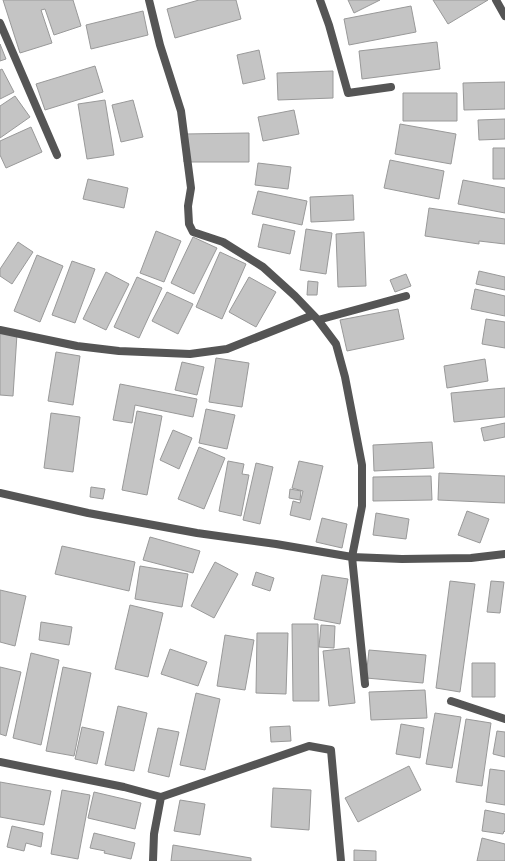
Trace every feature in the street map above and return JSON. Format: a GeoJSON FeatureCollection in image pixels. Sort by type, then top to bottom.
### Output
{"type":"FeatureCollection","features":[{"type":"Feature","properties":{"kind":"street"},"geometry":{"type":"LineString","coordinates":[[149,0],[160,45],[181,111],[191,188],[188,206],[189,224],[193,232],[224,242],[264,267],[316,317],[336,344],[345,377],[362,465],[362,506],[352,557],[365,684]]}},
{"type":"Feature","properties":{"kind":"street"},"geometry":{"type":"LineString","coordinates":[[320,0],[329,25],[348,93],[392,87]]}},
{"type":"Feature","properties":{"kind":"street"},"geometry":{"type":"LineString","coordinates":[[496,0],[505,16]]}},
{"type":"Feature","properties":{"kind":"street"},"geometry":{"type":"LineString","coordinates":[[0,23],[57,155]]}},
{"type":"Feature","properties":{"kind":"street"},"geometry":{"type":"LineString","coordinates":[[0,330],[84,347],[119,351],[190,354],[227,349],[316,317],[406,296]]}},
{"type":"Feature","properties":{"kind":"street"},"geometry":{"type":"LineString","coordinates":[[0,493],[88,513],[197,533],[276,544],[352,557],[402,559],[455,558],[505,554]]}},
{"type":"Feature","properties":{"kind":"street"},"geometry":{"type":"LineString","coordinates":[[452,700],[505,719]]}},
{"type":"Feature","properties":{"kind":"street"},"geometry":{"type":"LineString","coordinates":[[0,762],[161,797],[309,746],[331,750],[341,861]]}},
{"type":"Feature","properties":{"kind":"street"},"geometry":{"type":"LineString","coordinates":[[153,861],[154,834],[161,797]]}},
{"type":"Feature","properties":{"kind":"building"},"geometry":{"type":"Polygon","coordinates":[[[3,0],[73,0],[81,26],[54,35],[45,9],[41,10],[52,43],[20,53],[3,0]]]}},
{"type":"Feature","properties":{"kind":"building"},"geometry":{"type":"Polygon","coordinates":[[[199,0],[236,0],[241,19],[175,38],[167,9],[199,0]]]}},
{"type":"Feature","properties":{"kind":"building"},"geometry":{"type":"Polygon","coordinates":[[[348,0],[380,0],[354,13],[348,0]]]}},
{"type":"Feature","properties":{"kind":"building"},"geometry":{"type":"Polygon","coordinates":[[[433,0],[488,0],[448,24],[433,0]]]}},
{"type":"Feature","properties":{"kind":"building"},"geometry":{"type":"Polygon","coordinates":[[[411,6],[416,32],[349,45],[344,19],[411,6]]]}},
{"type":"Feature","properties":{"kind":"building"},"geometry":{"type":"Polygon","coordinates":[[[143,11],[148,35],[91,49],[86,25],[143,11]]]}},
{"type":"Feature","properties":{"kind":"building"},"geometry":{"type":"Polygon","coordinates":[[[437,42],[440,69],[362,79],[359,51],[437,42]]]}},
{"type":"Feature","properties":{"kind":"building"},"geometry":{"type":"Polygon","coordinates":[[[0,44],[6,59],[0,61],[0,44]]]}},
{"type":"Feature","properties":{"kind":"building"},"geometry":{"type":"Polygon","coordinates":[[[259,50],[265,79],[243,84],[237,55],[259,50]]]}},
{"type":"Feature","properties":{"kind":"building"},"geometry":{"type":"Polygon","coordinates":[[[95,66],[103,92],[45,110],[36,84],[95,66]]]}},
{"type":"Feature","properties":{"kind":"building"},"geometry":{"type":"Polygon","coordinates":[[[2,69],[14,92],[0,99],[0,70],[2,69]]]}},
{"type":"Feature","properties":{"kind":"building"},"geometry":{"type":"Polygon","coordinates":[[[333,71],[333,98],[278,100],[277,73],[333,71]]]}},
{"type":"Feature","properties":{"kind":"building"},"geometry":{"type":"Polygon","coordinates":[[[505,82],[505,109],[464,110],[463,83],[505,82]]]}},
{"type":"Feature","properties":{"kind":"building"},"geometry":{"type":"Polygon","coordinates":[[[403,93],[457,93],[457,121],[403,121],[403,93]]]}},
{"type":"Feature","properties":{"kind":"building"},"geometry":{"type":"Polygon","coordinates":[[[15,96],[30,117],[0,138],[0,106],[15,96]]]}},
{"type":"Feature","properties":{"kind":"building"},"geometry":{"type":"Polygon","coordinates":[[[105,100],[114,155],[87,159],[78,104],[105,100]]]}},
{"type":"Feature","properties":{"kind":"building"},"geometry":{"type":"Polygon","coordinates":[[[133,100],[143,137],[121,142],[112,105],[133,100]]]}},
{"type":"Feature","properties":{"kind":"building"},"geometry":{"type":"Polygon","coordinates":[[[294,110],[299,134],[263,141],[258,117],[294,110]]]}},
{"type":"Feature","properties":{"kind":"building"},"geometry":{"type":"Polygon","coordinates":[[[505,119],[505,139],[479,140],[478,120],[505,119]]]}},
{"type":"Feature","properties":{"kind":"building"},"geometry":{"type":"Polygon","coordinates":[[[400,124],[456,134],[451,164],[395,154],[400,124]]]}},
{"type":"Feature","properties":{"kind":"building"},"geometry":{"type":"Polygon","coordinates":[[[31,127],[42,152],[6,168],[0,155],[0,141],[31,127]]]}},
{"type":"Feature","properties":{"kind":"building"},"geometry":{"type":"Polygon","coordinates":[[[249,133],[249,162],[184,162],[184,134],[249,133]]]}},
{"type":"Feature","properties":{"kind":"building"},"geometry":{"type":"Polygon","coordinates":[[[493,148],[505,148],[505,179],[493,179],[493,148]]]}},
{"type":"Feature","properties":{"kind":"building"},"geometry":{"type":"Polygon","coordinates":[[[390,160],[444,171],[439,199],[384,188],[390,160]]]}},
{"type":"Feature","properties":{"kind":"building"},"geometry":{"type":"Polygon","coordinates":[[[258,163],[291,167],[288,189],[255,185],[258,163]]]}},
{"type":"Feature","properties":{"kind":"building"},"geometry":{"type":"Polygon","coordinates":[[[88,179],[128,188],[124,208],[83,199],[88,179]]]}},
{"type":"Feature","properties":{"kind":"building"},"geometry":{"type":"Polygon","coordinates":[[[463,180],[505,188],[505,213],[458,204],[463,180]]]}},
{"type":"Feature","properties":{"kind":"building"},"geometry":{"type":"Polygon","coordinates":[[[258,191],[307,201],[302,225],[252,214],[258,191]]]}},
{"type":"Feature","properties":{"kind":"building"},"geometry":{"type":"Polygon","coordinates":[[[353,195],[354,220],[311,222],[310,197],[353,195]]]}},
{"type":"Feature","properties":{"kind":"building"},"geometry":{"type":"Polygon","coordinates":[[[429,208],[505,219],[505,244],[479,241],[479,244],[425,236],[429,208]]]}},
{"type":"Feature","properties":{"kind":"building"},"geometry":{"type":"Polygon","coordinates":[[[263,224],[295,231],[290,254],[258,247],[263,224]]]}},
{"type":"Feature","properties":{"kind":"building"},"geometry":{"type":"Polygon","coordinates":[[[306,229],[332,233],[326,274],[300,270],[306,229]]]}},
{"type":"Feature","properties":{"kind":"building"},"geometry":{"type":"Polygon","coordinates":[[[156,231],[181,241],[164,282],[140,273],[156,231]]]}},
{"type":"Feature","properties":{"kind":"building"},"geometry":{"type":"Polygon","coordinates":[[[364,232],[366,286],[338,287],[336,234],[364,232]]]}},
{"type":"Feature","properties":{"kind":"building"},"geometry":{"type":"Polygon","coordinates":[[[193,237],[217,248],[194,294],[171,283],[193,237]]]}},
{"type":"Feature","properties":{"kind":"building"},"geometry":{"type":"Polygon","coordinates":[[[18,242],[33,252],[12,284],[0,276],[0,269],[18,242]]]}},
{"type":"Feature","properties":{"kind":"building"},"geometry":{"type":"Polygon","coordinates":[[[220,252],[246,264],[222,319],[196,307],[220,252]]]}},
{"type":"Feature","properties":{"kind":"building"},"geometry":{"type":"Polygon","coordinates":[[[37,255],[63,266],[40,322],[14,311],[37,255]]]}},
{"type":"Feature","properties":{"kind":"building"},"geometry":{"type":"Polygon","coordinates":[[[72,261],[95,269],[75,323],[52,315],[72,261]]]}},
{"type":"Feature","properties":{"kind":"building"},"geometry":{"type":"Polygon","coordinates":[[[479,271],[505,277],[505,290],[476,284],[479,271]]]}},
{"type":"Feature","properties":{"kind":"building"},"geometry":{"type":"Polygon","coordinates":[[[106,272],[129,284],[106,330],[83,319],[106,272]]]}},
{"type":"Feature","properties":{"kind":"building"},"geometry":{"type":"Polygon","coordinates":[[[406,274],[411,286],[395,292],[390,280],[406,274]]]}},
{"type":"Feature","properties":{"kind":"building"},"geometry":{"type":"Polygon","coordinates":[[[137,277],[162,288],[139,338],[114,327],[137,277]]]}},
{"type":"Feature","properties":{"kind":"building"},"geometry":{"type":"Polygon","coordinates":[[[249,277],[276,292],[256,327],[229,312],[249,277]]]}},
{"type":"Feature","properties":{"kind":"building"},"geometry":{"type":"Polygon","coordinates":[[[308,281],[318,282],[317,295],[307,295],[308,281]]]}},
{"type":"Feature","properties":{"kind":"building"},"geometry":{"type":"Polygon","coordinates":[[[475,289],[505,296],[505,316],[471,309],[475,289]]]}},
{"type":"Feature","properties":{"kind":"building"},"geometry":{"type":"Polygon","coordinates":[[[167,292],[193,304],[178,334],[152,321],[167,292]]]}},
{"type":"Feature","properties":{"kind":"building"},"geometry":{"type":"Polygon","coordinates":[[[398,309],[404,339],[347,351],[340,320],[398,309]]]}},
{"type":"Feature","properties":{"kind":"building"},"geometry":{"type":"Polygon","coordinates":[[[486,319],[505,322],[505,348],[482,344],[486,319]]]}},
{"type":"Feature","properties":{"kind":"building"},"geometry":{"type":"Polygon","coordinates":[[[0,332],[17,334],[13,396],[0,395],[0,332]]]}},
{"type":"Feature","properties":{"kind":"building"},"geometry":{"type":"Polygon","coordinates":[[[56,352],[80,356],[73,405],[48,401],[56,352]]]}},
{"type":"Feature","properties":{"kind":"building"},"geometry":{"type":"Polygon","coordinates":[[[216,358],[249,363],[242,407],[209,402],[216,358]]]}},
{"type":"Feature","properties":{"kind":"building"},"geometry":{"type":"Polygon","coordinates":[[[485,359],[488,381],[447,388],[444,366],[485,359]]]}},
{"type":"Feature","properties":{"kind":"building"},"geometry":{"type":"Polygon","coordinates":[[[182,362],[204,367],[197,395],[175,390],[182,362]]]}},
{"type":"Feature","properties":{"kind":"building"},"geometry":{"type":"Polygon","coordinates":[[[120,384],[197,399],[193,417],[135,405],[132,423],[113,420],[120,384]]]}},
{"type":"Feature","properties":{"kind":"building"},"geometry":{"type":"Polygon","coordinates":[[[505,388],[505,417],[454,422],[451,393],[505,388]]]}},
{"type":"Feature","properties":{"kind":"building"},"geometry":{"type":"Polygon","coordinates":[[[206,409],[235,415],[227,449],[199,443],[206,409]]]}},
{"type":"Feature","properties":{"kind":"building"},"geometry":{"type":"Polygon","coordinates":[[[137,411],[162,416],[147,495],[122,490],[137,411]]]}},
{"type":"Feature","properties":{"kind":"building"},"geometry":{"type":"Polygon","coordinates":[[[51,413],[80,417],[73,472],[44,468],[51,413]]]}},
{"type":"Feature","properties":{"kind":"building"},"geometry":{"type":"Polygon","coordinates":[[[505,423],[505,437],[484,441],[481,428],[505,423]]]}},
{"type":"Feature","properties":{"kind":"building"},"geometry":{"type":"Polygon","coordinates":[[[173,430],[192,438],[179,469],[160,460],[173,430]]]}},
{"type":"Feature","properties":{"kind":"building"},"geometry":{"type":"Polygon","coordinates":[[[432,442],[434,468],[374,471],[373,445],[432,442]]]}},
{"type":"Feature","properties":{"kind":"building"},"geometry":{"type":"Polygon","coordinates":[[[199,447],[225,458],[204,509],[178,499],[199,447]]]}},
{"type":"Feature","properties":{"kind":"building"},"geometry":{"type":"Polygon","coordinates":[[[228,461],[244,464],[242,474],[249,475],[241,516],[219,511],[228,461]]]}},
{"type":"Feature","properties":{"kind":"building"},"geometry":{"type":"Polygon","coordinates":[[[299,461],[323,466],[310,520],[290,515],[293,501],[300,503],[303,491],[292,488],[299,461]]]}},
{"type":"Feature","properties":{"kind":"building"},"geometry":{"type":"Polygon","coordinates":[[[256,463],[273,467],[260,524],[243,520],[256,463]]]}},
{"type":"Feature","properties":{"kind":"building"},"geometry":{"type":"Polygon","coordinates":[[[439,473],[505,476],[505,503],[438,500],[439,473]]]}},
{"type":"Feature","properties":{"kind":"building"},"geometry":{"type":"Polygon","coordinates":[[[431,476],[432,500],[373,501],[373,477],[431,476]]]}},
{"type":"Feature","properties":{"kind":"building"},"geometry":{"type":"Polygon","coordinates":[[[91,487],[105,489],[103,499],[90,497],[91,487]]]}},
{"type":"Feature","properties":{"kind":"building"},"geometry":{"type":"Polygon","coordinates":[[[290,489],[301,491],[300,500],[289,498],[290,489]]]}},
{"type":"Feature","properties":{"kind":"building"},"geometry":{"type":"Polygon","coordinates":[[[467,511],[489,519],[480,543],[458,535],[467,511]]]}},
{"type":"Feature","properties":{"kind":"building"},"geometry":{"type":"Polygon","coordinates":[[[376,513],[409,519],[406,539],[373,535],[376,513]]]}},
{"type":"Feature","properties":{"kind":"building"},"geometry":{"type":"Polygon","coordinates":[[[322,518],[347,524],[342,548],[316,542],[322,518]]]}},
{"type":"Feature","properties":{"kind":"building"},"geometry":{"type":"Polygon","coordinates":[[[150,537],[200,551],[193,573],[143,560],[150,537]]]}},
{"type":"Feature","properties":{"kind":"building"},"geometry":{"type":"Polygon","coordinates":[[[62,546],[135,562],[129,591],[55,574],[62,546]]]}},
{"type":"Feature","properties":{"kind":"building"},"geometry":{"type":"Polygon","coordinates":[[[215,562],[238,574],[214,618],[191,606],[215,562]]]}},
{"type":"Feature","properties":{"kind":"building"},"geometry":{"type":"Polygon","coordinates":[[[140,566],[188,574],[182,607],[135,599],[140,566]]]}},
{"type":"Feature","properties":{"kind":"building"},"geometry":{"type":"Polygon","coordinates":[[[256,572],[274,578],[270,591],[252,585],[256,572]]]}},
{"type":"Feature","properties":{"kind":"building"},"geometry":{"type":"Polygon","coordinates":[[[322,575],[348,579],[340,624],[314,619],[322,575]]]}},
{"type":"Feature","properties":{"kind":"building"},"geometry":{"type":"Polygon","coordinates":[[[450,581],[475,584],[460,692],[436,688],[450,581]]]}},
{"type":"Feature","properties":{"kind":"building"},"geometry":{"type":"Polygon","coordinates":[[[491,581],[504,582],[500,613],[487,612],[491,581]]]}},
{"type":"Feature","properties":{"kind":"building"},"geometry":{"type":"Polygon","coordinates":[[[0,590],[26,596],[15,646],[0,642],[0,590]]]}},
{"type":"Feature","properties":{"kind":"building"},"geometry":{"type":"Polygon","coordinates":[[[130,605],[163,613],[148,677],[115,669],[130,605]]]}},
{"type":"Feature","properties":{"kind":"building"},"geometry":{"type":"Polygon","coordinates":[[[41,622],[72,627],[69,645],[39,640],[41,622]]]}},
{"type":"Feature","properties":{"kind":"building"},"geometry":{"type":"Polygon","coordinates":[[[292,624],[318,624],[319,701],[293,701],[292,624]]]}},
{"type":"Feature","properties":{"kind":"building"},"geometry":{"type":"Polygon","coordinates":[[[321,625],[335,626],[334,648],[319,647],[321,625]]]}},
{"type":"Feature","properties":{"kind":"building"},"geometry":{"type":"Polygon","coordinates":[[[257,633],[288,633],[286,694],[256,693],[257,633]]]}},
{"type":"Feature","properties":{"kind":"building"},"geometry":{"type":"Polygon","coordinates":[[[225,635],[254,640],[245,690],[217,686],[225,635]]]}},
{"type":"Feature","properties":{"kind":"building"},"geometry":{"type":"Polygon","coordinates":[[[349,648],[355,703],[329,706],[323,651],[349,648]]]}},
{"type":"Feature","properties":{"kind":"building"},"geometry":{"type":"Polygon","coordinates":[[[170,649],[207,662],[198,686],[161,674],[170,649]]]}},
{"type":"Feature","properties":{"kind":"building"},"geometry":{"type":"Polygon","coordinates":[[[369,650],[426,655],[423,683],[366,678],[369,650]]]}},
{"type":"Feature","properties":{"kind":"building"},"geometry":{"type":"Polygon","coordinates":[[[31,653],[59,660],[41,745],[13,738],[31,653]]]}},
{"type":"Feature","properties":{"kind":"building"},"geometry":{"type":"Polygon","coordinates":[[[472,663],[495,663],[495,697],[472,697],[472,663]]]}},
{"type":"Feature","properties":{"kind":"building"},"geometry":{"type":"Polygon","coordinates":[[[0,667],[21,672],[6,736],[0,734],[0,667]]]}},
{"type":"Feature","properties":{"kind":"building"},"geometry":{"type":"Polygon","coordinates":[[[63,667],[91,673],[74,756],[46,751],[63,667]]]}},
{"type":"Feature","properties":{"kind":"building"},"geometry":{"type":"Polygon","coordinates":[[[425,690],[427,718],[371,720],[369,692],[425,690]]]}},
{"type":"Feature","properties":{"kind":"building"},"geometry":{"type":"Polygon","coordinates":[[[196,693],[220,699],[205,770],[180,765],[196,693]]]}},
{"type":"Feature","properties":{"kind":"building"},"geometry":{"type":"Polygon","coordinates":[[[118,706],[147,713],[134,771],[105,765],[118,706]]]}},
{"type":"Feature","properties":{"kind":"building"},"geometry":{"type":"Polygon","coordinates":[[[435,713],[461,717],[452,768],[426,764],[435,713]]]}},
{"type":"Feature","properties":{"kind":"building"},"geometry":{"type":"Polygon","coordinates":[[[466,719],[491,723],[482,786],[456,782],[466,719]]]}},
{"type":"Feature","properties":{"kind":"building"},"geometry":{"type":"Polygon","coordinates":[[[401,724],[424,728],[420,758],[396,754],[401,724]]]}},
{"type":"Feature","properties":{"kind":"building"},"geometry":{"type":"Polygon","coordinates":[[[290,726],[291,741],[271,742],[270,727],[290,726]]]}},
{"type":"Feature","properties":{"kind":"building"},"geometry":{"type":"Polygon","coordinates":[[[82,727],[104,732],[97,764],[75,759],[82,727]]]}},
{"type":"Feature","properties":{"kind":"building"},"geometry":{"type":"Polygon","coordinates":[[[158,728],[179,732],[169,777],[148,772],[158,728]]]}},
{"type":"Feature","properties":{"kind":"building"},"geometry":{"type":"Polygon","coordinates":[[[497,731],[505,732],[505,757],[493,754],[497,731]]]}},
{"type":"Feature","properties":{"kind":"building"},"geometry":{"type":"Polygon","coordinates":[[[409,766],[421,790],[358,822],[345,798],[409,766]]]}},
{"type":"Feature","properties":{"kind":"building"},"geometry":{"type":"Polygon","coordinates":[[[490,769],[505,771],[505,805],[486,802],[490,769]]]}},
{"type":"Feature","properties":{"kind":"building"},"geometry":{"type":"Polygon","coordinates":[[[0,782],[51,791],[44,825],[0,817],[0,782]]]}},
{"type":"Feature","properties":{"kind":"building"},"geometry":{"type":"Polygon","coordinates":[[[273,788],[311,790],[309,830],[271,827],[273,788]]]}},
{"type":"Feature","properties":{"kind":"building"},"geometry":{"type":"Polygon","coordinates":[[[62,790],[90,795],[78,859],[51,854],[62,790]]]}},
{"type":"Feature","properties":{"kind":"building"},"geometry":{"type":"Polygon","coordinates":[[[94,792],[141,803],[135,829],[88,818],[94,792]]]}},
{"type":"Feature","properties":{"kind":"building"},"geometry":{"type":"Polygon","coordinates":[[[180,800],[205,804],[200,835],[174,831],[180,800]]]}},
{"type":"Feature","properties":{"kind":"building"},"geometry":{"type":"Polygon","coordinates":[[[485,810],[505,814],[505,832],[504,831],[503,834],[482,831],[485,810]]]}},
{"type":"Feature","properties":{"kind":"building"},"geometry":{"type":"Polygon","coordinates":[[[12,826],[43,833],[41,847],[26,843],[24,851],[7,847],[12,826]]]}},
{"type":"Feature","properties":{"kind":"building"},"geometry":{"type":"Polygon","coordinates":[[[94,833],[135,843],[131,859],[104,853],[105,851],[90,848],[94,833]]]}},
{"type":"Feature","properties":{"kind":"building"},"geometry":{"type":"Polygon","coordinates":[[[482,838],[505,844],[505,861],[477,861],[482,838]]]}},
{"type":"Feature","properties":{"kind":"building"},"geometry":{"type":"Polygon","coordinates":[[[173,845],[251,858],[251,861],[171,861],[173,845]]]}},
{"type":"Feature","properties":{"kind":"building"},"geometry":{"type":"Polygon","coordinates":[[[354,850],[376,851],[376,861],[354,861],[354,850]]]}}]}
